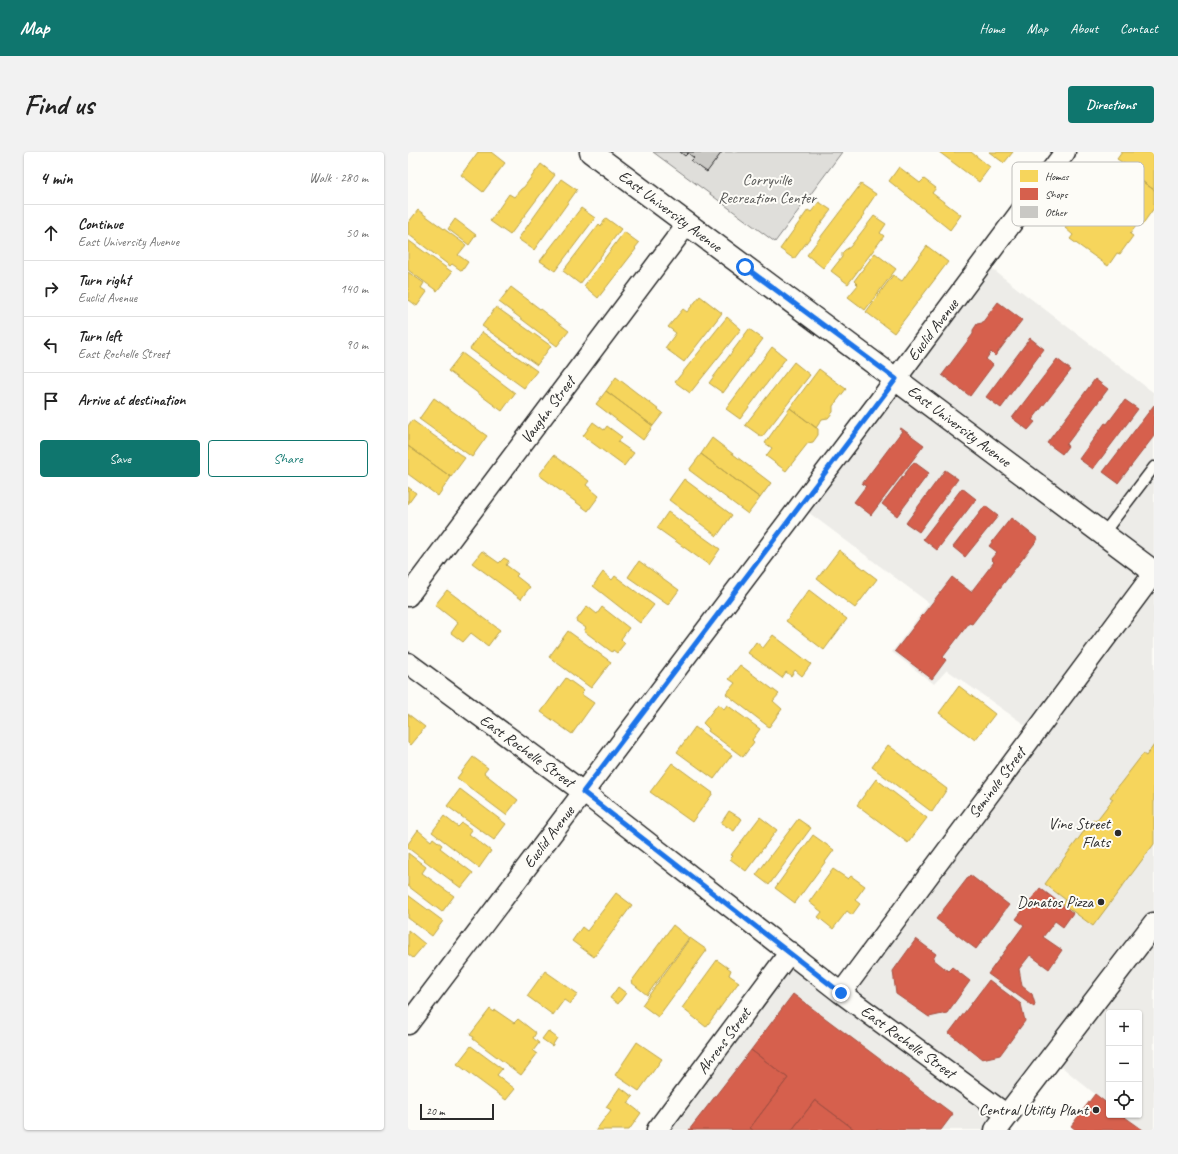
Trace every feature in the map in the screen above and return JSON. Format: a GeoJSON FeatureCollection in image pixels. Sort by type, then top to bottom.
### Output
{"type":"FeatureCollection","features":[{"type":"Feature","properties":{"kind":"street","name":"East University Avenue"},"geometry":{"type":"LineString","coordinates":[[591,152],[1154,573]]}},
{"type":"Feature","properties":{"kind":"street","name":"Euclid Avenue"},"geometry":{"type":"LineString","coordinates":[[1058,162],[1065,152]]}},
{"type":"Feature","properties":{"kind":"street","name":"Euclid Avenue"},"geometry":{"type":"LineString","coordinates":[[408,1024],[896,379],[1012,223]]}},
{"type":"Feature","properties":{"kind":"street","name":"Vaughn Street"},"geometry":{"type":"LineString","coordinates":[[408,596],[687,224]]}},
{"type":"Feature","properties":{"kind":"street","name":"Seminole Street"},"geometry":{"type":"LineString","coordinates":[[841,993],[1154,573]]}},
{"type":"Feature","properties":{"kind":"street","name":"East Rochelle Street"},"geometry":{"type":"LineString","coordinates":[[408,663],[583,792],[790,952],[1002,1123]]}},
{"type":"Feature","properties":{"kind":"street"},"geometry":{"type":"LineString","coordinates":[[1002,1123],[1154,924]]}},
{"type":"Feature","properties":{"kind":"street","name":"Ahrens Street"},"geometry":{"type":"LineString","coordinates":[[657,1130],[790,952]]}},
{"type":"Feature","properties":{"kind":"lane"},"geometry":{"type":"LineString","coordinates":[[1103,534],[1154,467]]}},
{"type":"Feature","properties":{"kind":"shaded area"},"geometry":{"type":"Polygon","coordinates":[[[983,262],[1154,393],[1154,1130],[1143,1130],[1126,1118],[1142,1118],[1142,1010],[1106,1010],[1106,1103],[1051,1058],[996,1130],[657,1130],[790,952],[840,992],[1035,732],[947,670],[934,684],[892,652],[929,603],[800,506],[983,262]]]}},
{"type":"Feature","properties":{"kind":"green space","name":"Corryville Recreation Center"},"geometry":{"type":"Polygon","coordinates":[[[653,152],[842,152],[775,242],[653,152]]]}},
{"type":"Feature","properties":{"kind":"building: Homes"},"geometry":{"type":"Polygon","coordinates":[[[478,152],[491,152],[505,163],[483,192],[461,175],[478,152]]]}},
{"type":"Feature","properties":{"kind":"building: Homes"},"geometry":{"type":"Polygon","coordinates":[[[939,152],[971,152],[990,167],[979,182],[939,152]]]}},
{"type":"Feature","properties":{"kind":"building: Homes"},"geometry":{"type":"Polygon","coordinates":[[[989,152],[1013,152],[1004,163],[989,152]]]}},
{"type":"Feature","properties":{"kind":"building: Homes"},"geometry":{"type":"Polygon","coordinates":[[[1122,152],[1154,152],[1154,190],[1144,183],[1144,162],[1122,162],[1117,159],[1122,152]]]}},
{"type":"Feature","properties":{"kind":"building: Homes"},"geometry":{"type":"Polygon","coordinates":[[[541,164],[555,175],[510,235],[490,221],[509,194],[514,197],[524,187],[541,164]]]}},
{"type":"Feature","properties":{"kind":"building: Homes"},"geometry":{"type":"Polygon","coordinates":[[[899,167],[920,183],[924,179],[936,188],[932,193],[961,215],[950,230],[889,181],[899,167]]]}},
{"type":"Feature","properties":{"kind":"building: Homes"},"geometry":{"type":"Polygon","coordinates":[[[561,179],[577,190],[534,250],[518,239],[561,179]]]}},
{"type":"Feature","properties":{"kind":"building: Homes"},"geometry":{"type":"Polygon","coordinates":[[[1144,183],[1154,190],[1154,208],[1144,222],[1144,183]]]}},
{"type":"Feature","properties":{"kind":"building: Homes"},"geometry":{"type":"Polygon","coordinates":[[[861,184],[876,194],[863,213],[865,214],[823,268],[807,255],[861,184]]]}},
{"type":"Feature","properties":{"kind":"building: Homes"},"geometry":{"type":"Polygon","coordinates":[[[819,202],[831,210],[794,259],[780,249],[808,210],[811,212],[819,202]]]}},
{"type":"Feature","properties":{"kind":"building: Homes"},"geometry":{"type":"Polygon","coordinates":[[[581,208],[595,218],[555,271],[540,261],[581,208]]]}},
{"type":"Feature","properties":{"kind":"building: Homes"},"geometry":{"type":"Polygon","coordinates":[[[418,210],[466,245],[458,255],[468,262],[462,271],[452,264],[450,266],[408,234],[408,223],[418,210]]]}},
{"type":"Feature","properties":{"kind":"building: Homes"},"geometry":{"type":"Polygon","coordinates":[[[874,216],[886,224],[880,233],[884,236],[848,284],[831,271],[842,257],[842,253],[850,247],[874,216]]]}},
{"type":"Feature","properties":{"kind":"building: Homes"},"geometry":{"type":"Polygon","coordinates":[[[606,218],[621,229],[580,284],[563,271],[599,224],[601,226],[606,218]]]}},
{"type":"Feature","properties":{"kind":"building: Homes"},"geometry":{"type":"Polygon","coordinates":[[[455,219],[476,235],[469,245],[448,229],[455,219]]]}},
{"type":"Feature","properties":{"kind":"building: Homes"},"geometry":{"type":"Polygon","coordinates":[[[1067,226],[1136,226],[1130,234],[1133,236],[1120,254],[1117,253],[1108,266],[1070,239],[1073,235],[1065,228],[1067,226]]]}},
{"type":"Feature","properties":{"kind":"building: Homes"},"geometry":{"type":"Polygon","coordinates":[[[624,232],[639,243],[598,298],[584,286],[624,232]]]}},
{"type":"Feature","properties":{"kind":"building: Homes"},"geometry":{"type":"Polygon","coordinates":[[[408,240],[452,272],[437,291],[408,270],[408,240]]]}},
{"type":"Feature","properties":{"kind":"building: Homes"},"geometry":{"type":"Polygon","coordinates":[[[927,246],[948,262],[894,333],[866,312],[893,275],[902,281],[927,246]]]}},
{"type":"Feature","properties":{"kind":"building: Homes"},"geometry":{"type":"Polygon","coordinates":[[[875,253],[896,269],[865,310],[848,297],[858,285],[854,281],[875,253]]]}},
{"type":"Feature","properties":{"kind":"building: Homes"},"geometry":{"type":"Polygon","coordinates":[[[408,272],[424,283],[421,288],[427,292],[417,306],[409,300],[408,301],[408,272]]]}},
{"type":"Feature","properties":{"kind":"building: Homes"},"geometry":{"type":"Polygon","coordinates":[[[511,287],[569,331],[557,346],[499,302],[511,287]]]}},
{"type":"Feature","properties":{"kind":"building: Homes"},"geometry":{"type":"Polygon","coordinates":[[[700,296],[722,313],[684,362],[665,348],[676,333],[668,327],[683,309],[687,312],[700,296]]]}},
{"type":"Feature","properties":{"kind":"building: Homes"},"geometry":{"type":"Polygon","coordinates":[[[496,307],[551,346],[537,365],[482,326],[496,307]]]}},
{"type":"Feature","properties":{"kind":"building: Homes"},"geometry":{"type":"Polygon","coordinates":[[[727,317],[741,329],[690,393],[675,382],[727,317]]]}},
{"type":"Feature","properties":{"kind":"building: Homes"},"geometry":{"type":"Polygon","coordinates":[[[749,329],[763,339],[723,393],[709,383],[749,329]]]}},
{"type":"Feature","properties":{"kind":"building: Homes"},"geometry":{"type":"Polygon","coordinates":[[[482,332],[537,371],[524,388],[470,349],[482,332]]]}},
{"type":"Feature","properties":{"kind":"building: Homes"},"geometry":{"type":"Polygon","coordinates":[[[772,347],[786,358],[740,419],[726,409],[772,347]]]}},
{"type":"Feature","properties":{"kind":"building: Homes"},"geometry":{"type":"Polygon","coordinates":[[[462,353],[515,393],[502,411],[448,371],[462,353]]]}},
{"type":"Feature","properties":{"kind":"building: Homes"},"geometry":{"type":"Polygon","coordinates":[[[794,362],[810,375],[762,437],[745,425],[794,362]]]}},
{"type":"Feature","properties":{"kind":"building: Homes"},"geometry":{"type":"Polygon","coordinates":[[[819,369],[846,389],[833,406],[833,412],[828,418],[822,419],[816,428],[790,408],[819,369]]]}},
{"type":"Feature","properties":{"kind":"building: Homes"},"geometry":{"type":"Polygon","coordinates":[[[616,377],[663,413],[653,426],[606,391],[616,377]]]}},
{"type":"Feature","properties":{"kind":"building: Homes"},"geometry":{"type":"Polygon","coordinates":[[[606,391],[653,426],[643,440],[596,404],[606,391]]]}},
{"type":"Feature","properties":{"kind":"building: Homes"},"geometry":{"type":"Polygon","coordinates":[[[434,398],[487,436],[472,457],[419,419],[434,398]]]}},
{"type":"Feature","properties":{"kind":"building: Homes"},"geometry":{"type":"Polygon","coordinates":[[[790,408],[818,429],[818,435],[813,442],[808,443],[786,471],[766,456],[772,448],[765,443],[790,408]]]}},
{"type":"Feature","properties":{"kind":"building: Homes"},"geometry":{"type":"Polygon","coordinates":[[[412,420],[465,458],[451,477],[408,446],[408,426],[412,420]]]}},
{"type":"Feature","properties":{"kind":"building: Homes"},"geometry":{"type":"Polygon","coordinates":[[[593,422],[604,430],[607,426],[622,437],[618,442],[634,453],[624,466],[583,436],[593,422]]]}},
{"type":"Feature","properties":{"kind":"building: Homes"},"geometry":{"type":"Polygon","coordinates":[[[712,438],[771,483],[760,498],[701,454],[712,438]]]}},
{"type":"Feature","properties":{"kind":"building: Homes"},"geometry":{"type":"Polygon","coordinates":[[[408,446],[451,477],[438,496],[408,474],[408,446]]]}},
{"type":"Feature","properties":{"kind":"building: Homes"},"geometry":{"type":"Polygon","coordinates":[[[701,454],[760,498],[748,514],[689,470],[701,454]]]}},
{"type":"Feature","properties":{"kind":"building: Homes"},"geometry":{"type":"Polygon","coordinates":[[[554,455],[589,481],[586,485],[599,496],[588,511],[539,475],[554,455]]]}},
{"type":"Feature","properties":{"kind":"building: Homes"},"geometry":{"type":"Polygon","coordinates":[[[684,479],[732,515],[717,536],[669,500],[684,479]]]}},
{"type":"Feature","properties":{"kind":"building: Homes"},"geometry":{"type":"Polygon","coordinates":[[[408,487],[416,493],[408,504],[408,487]]]}},
{"type":"Feature","properties":{"kind":"building: Homes"},"geometry":{"type":"Polygon","coordinates":[[[668,512],[720,549],[709,565],[657,528],[668,512]]]}},
{"type":"Feature","properties":{"kind":"building: Homes"},"geometry":{"type":"Polygon","coordinates":[[[839,550],[877,579],[855,608],[817,579],[839,550]]]}},
{"type":"Feature","properties":{"kind":"building: Homes"},"geometry":{"type":"Polygon","coordinates":[[[482,551],[499,563],[504,558],[509,561],[506,565],[518,574],[516,576],[530,587],[521,599],[472,563],[482,551]]]}},
{"type":"Feature","properties":{"kind":"building: Homes"},"geometry":{"type":"Polygon","coordinates":[[[639,561],[679,590],[668,605],[628,577],[639,561]]]}},
{"type":"Feature","properties":{"kind":"building: Homes"},"geometry":{"type":"Polygon","coordinates":[[[603,572],[612,580],[615,576],[654,605],[640,623],[593,586],[603,572]]]}},
{"type":"Feature","properties":{"kind":"building: Homes"},"geometry":{"type":"Polygon","coordinates":[[[447,590],[500,630],[488,646],[471,633],[463,642],[451,633],[458,623],[435,605],[447,590]]]}},
{"type":"Feature","properties":{"kind":"building: Homes"},"geometry":{"type":"Polygon","coordinates":[[[809,590],[847,619],[824,650],[786,621],[809,590]]]}},
{"type":"Feature","properties":{"kind":"building: Homes"},"geometry":{"type":"Polygon","coordinates":[[[587,606],[597,614],[602,607],[629,628],[621,639],[625,643],[617,653],[613,650],[612,652],[584,631],[586,628],[576,621],[587,606]]]}},
{"type":"Feature","properties":{"kind":"building: Homes"},"geometry":{"type":"Polygon","coordinates":[[[568,631],[611,662],[591,688],[549,657],[568,631]]]}},
{"type":"Feature","properties":{"kind":"building: Homes"},"geometry":{"type":"Polygon","coordinates":[[[773,635],[811,664],[802,676],[795,670],[791,676],[786,672],[782,678],[748,653],[756,642],[763,648],[773,635]]]}},
{"type":"Feature","properties":{"kind":"building: Homes"},"geometry":{"type":"Polygon","coordinates":[[[740,665],[779,694],[773,701],[782,709],[769,727],[726,694],[735,683],[729,679],[740,665]]]}},
{"type":"Feature","properties":{"kind":"building: Homes"},"geometry":{"type":"Polygon","coordinates":[[[566,678],[584,691],[581,694],[594,703],[572,734],[541,712],[566,678]]]}},
{"type":"Feature","properties":{"kind":"building: Homes"},"geometry":{"type":"Polygon","coordinates":[[[959,686],[995,714],[975,740],[939,713],[959,686]]]}},
{"type":"Feature","properties":{"kind":"building: Homes"},"geometry":{"type":"Polygon","coordinates":[[[718,704],[724,709],[727,705],[760,729],[752,740],[754,742],[743,757],[708,731],[709,729],[703,723],[718,704]]]}},
{"type":"Feature","properties":{"kind":"building: Homes"},"geometry":{"type":"Polygon","coordinates":[[[408,714],[425,727],[410,745],[408,743],[408,714]]]}},
{"type":"Feature","properties":{"kind":"building: Homes"},"geometry":{"type":"Polygon","coordinates":[[[695,727],[732,755],[714,779],[677,752],[695,727]]]}},
{"type":"Feature","properties":{"kind":"building: Homes"},"geometry":{"type":"Polygon","coordinates":[[[888,745],[947,789],[932,812],[872,767],[888,745]]]}},
{"type":"Feature","properties":{"kind":"building: Homes","name":"Vine Street Flats"},"geometry":{"type":"Polygon","coordinates":[[[1154,745],[1154,844],[1093,926],[1063,904],[1066,900],[1045,884],[1093,819],[1096,821],[1113,799],[1110,797],[1143,754],[1146,756],[1154,745]]]}},
{"type":"Feature","properties":{"kind":"building: Homes"},"geometry":{"type":"Polygon","coordinates":[[[473,757],[488,768],[484,773],[518,800],[506,815],[457,778],[473,757]]]}},
{"type":"Feature","properties":{"kind":"building: Homes"},"geometry":{"type":"Polygon","coordinates":[[[672,763],[713,793],[692,822],[650,792],[672,763]]]}},
{"type":"Feature","properties":{"kind":"building: Homes"},"geometry":{"type":"Polygon","coordinates":[[[876,779],[927,818],[908,843],[857,805],[876,779]]]}},
{"type":"Feature","properties":{"kind":"building: Homes"},"geometry":{"type":"Polygon","coordinates":[[[460,789],[506,824],[494,840],[447,806],[460,789]]]}},
{"type":"Feature","properties":{"kind":"building: Homes"},"geometry":{"type":"Polygon","coordinates":[[[729,811],[742,819],[734,831],[721,823],[729,811]]]}},
{"type":"Feature","properties":{"kind":"building: Homes"},"geometry":{"type":"Polygon","coordinates":[[[444,816],[458,827],[462,823],[472,830],[469,834],[491,851],[479,868],[432,832],[444,816]]]}},
{"type":"Feature","properties":{"kind":"building: Homes"},"geometry":{"type":"Polygon","coordinates":[[[760,817],[777,830],[746,871],[730,859],[733,856],[731,855],[760,817]]]}},
{"type":"Feature","properties":{"kind":"building: Homes"},"geometry":{"type":"Polygon","coordinates":[[[798,819],[811,828],[769,885],[756,875],[798,819]]]}},
{"type":"Feature","properties":{"kind":"building: Homes"},"geometry":{"type":"Polygon","coordinates":[[[418,830],[431,841],[433,838],[442,845],[440,848],[473,873],[461,888],[408,848],[408,844],[418,830]]]}},
{"type":"Feature","properties":{"kind":"building: Homes"},"geometry":{"type":"Polygon","coordinates":[[[813,835],[834,850],[795,903],[775,888],[813,835]]]}},
{"type":"Feature","properties":{"kind":"building: Homes"},"geometry":{"type":"Polygon","coordinates":[[[408,853],[426,867],[422,873],[454,896],[442,912],[408,886],[408,853]]]}},
{"type":"Feature","properties":{"kind":"building: Homes"},"geometry":{"type":"Polygon","coordinates":[[[833,869],[848,879],[851,876],[865,886],[855,900],[860,904],[852,915],[847,911],[833,929],[818,917],[822,912],[809,902],[833,869]]]}},
{"type":"Feature","properties":{"kind":"building: Homes"},"geometry":{"type":"Polygon","coordinates":[[[616,893],[632,905],[594,957],[572,941],[582,927],[587,931],[616,893]]]}},
{"type":"Feature","properties":{"kind":"building: Homes"},"geometry":{"type":"Polygon","coordinates":[[[408,895],[443,921],[432,936],[408,918],[408,895]]]}},
{"type":"Feature","properties":{"kind":"building: Homes"},"geometry":{"type":"Polygon","coordinates":[[[673,925],[689,938],[647,995],[631,982],[673,925]]]}},
{"type":"Feature","properties":{"kind":"building: Homes"},"geometry":{"type":"Polygon","coordinates":[[[408,930],[425,944],[413,958],[408,954],[408,930]]]}},
{"type":"Feature","properties":{"kind":"building: Homes"},"geometry":{"type":"Polygon","coordinates":[[[690,938],[707,950],[658,1017],[642,1005],[690,938]]]}},
{"type":"Feature","properties":{"kind":"building: Homes"},"geometry":{"type":"Polygon","coordinates":[[[717,960],[731,970],[729,975],[739,982],[706,1027],[682,1008],[717,960]]]}},
{"type":"Feature","properties":{"kind":"building: Homes"},"geometry":{"type":"Polygon","coordinates":[[[545,971],[578,994],[570,1004],[564,1000],[553,1015],[527,996],[545,971]]]}},
{"type":"Feature","properties":{"kind":"building: Homes"},"geometry":{"type":"Polygon","coordinates":[[[618,987],[626,993],[618,1004],[610,998],[618,987]]]}},
{"type":"Feature","properties":{"kind":"building: Homes"},"geometry":{"type":"Polygon","coordinates":[[[490,1009],[494,1012],[495,1010],[514,1023],[518,1019],[536,1033],[533,1038],[539,1043],[533,1051],[537,1054],[521,1075],[473,1039],[474,1037],[470,1035],[490,1009]]]}},
{"type":"Feature","properties":{"kind":"building: Homes"},"geometry":{"type":"Polygon","coordinates":[[[548,1031],[557,1038],[552,1046],[542,1039],[548,1031]]]}},
{"type":"Feature","properties":{"kind":"building: Homes"},"geometry":{"type":"Polygon","coordinates":[[[637,1042],[662,1059],[639,1091],[615,1075],[637,1042]]]}},
{"type":"Feature","properties":{"kind":"building: Homes"},"geometry":{"type":"Polygon","coordinates":[[[471,1046],[502,1069],[497,1075],[515,1089],[506,1100],[457,1064],[471,1046]]]}},
{"type":"Feature","properties":{"kind":"building: Homes"},"geometry":{"type":"Polygon","coordinates":[[[620,1087],[633,1097],[628,1103],[641,1113],[629,1130],[596,1130],[611,1110],[606,1107],[620,1087]]]}},
{"type":"Feature","properties":{"kind":"building: Shops"},"geometry":{"type":"Polygon","coordinates":[[[998,302],[1022,320],[995,356],[991,352],[986,359],[993,365],[970,396],[942,375],[973,334],[973,330],[977,324],[982,323],[998,302]]]}},
{"type":"Feature","properties":{"kind":"building: Shops"},"geometry":{"type":"Polygon","coordinates":[[[1030,338],[1044,349],[1001,408],[986,397],[1030,338]]]}},
{"type":"Feature","properties":{"kind":"building: Shops"},"geometry":{"type":"Polygon","coordinates":[[[1057,359],[1071,370],[1032,420],[1035,422],[1028,430],[1012,418],[1057,359]]]}},
{"type":"Feature","properties":{"kind":"building: Shops"},"geometry":{"type":"Polygon","coordinates":[[[1095,379],[1108,389],[1066,445],[1068,446],[1062,454],[1047,443],[1095,379]]]}},
{"type":"Feature","properties":{"kind":"building: Shops"},"geometry":{"type":"Polygon","coordinates":[[[1125,400],[1138,409],[1093,469],[1079,459],[1105,423],[1107,424],[1125,400]]]}},
{"type":"Feature","properties":{"kind":"building: Shops"},"geometry":{"type":"Polygon","coordinates":[[[1154,405],[1154,436],[1118,483],[1103,472],[1154,405]]]}},
{"type":"Feature","properties":{"kind":"building: Shops"},"geometry":{"type":"Polygon","coordinates":[[[901,428],[924,445],[871,515],[854,502],[866,486],[862,484],[902,431],[899,429],[901,428]]]}},
{"type":"Feature","properties":{"kind":"building: Shops"},"geometry":{"type":"Polygon","coordinates":[[[914,462],[929,473],[897,516],[882,504],[914,462]]]}},
{"type":"Feature","properties":{"kind":"building: Shops"},"geometry":{"type":"Polygon","coordinates":[[[945,470],[958,479],[919,532],[906,523],[945,470]]]}},
{"type":"Feature","properties":{"kind":"building: Shops"},"geometry":{"type":"Polygon","coordinates":[[[962,488],[976,499],[937,550],[923,539],[962,488]]]}},
{"type":"Feature","properties":{"kind":"building: Shops"},"geometry":{"type":"Polygon","coordinates":[[[985,506],[998,516],[965,557],[953,547],[985,506]]]}},
{"type":"Feature","properties":{"kind":"building: Shops"},"geometry":{"type":"Polygon","coordinates":[[[1011,518],[1038,539],[972,624],[969,623],[943,657],[946,660],[932,679],[895,651],[952,577],[971,592],[994,562],[991,559],[997,552],[989,546],[1011,518]]]}},
{"type":"Feature","properties":{"kind":"building: Shops"},"geometry":{"type":"Polygon","coordinates":[[[970,875],[1009,905],[976,949],[936,919],[970,875]]]}},
{"type":"Feature","properties":{"kind":"building: Shops"},"geometry":{"type":"Polygon","coordinates":[[[1040,888],[1073,913],[1063,927],[1055,921],[1043,937],[1062,950],[1049,969],[1030,955],[1019,969],[1022,986],[1032,994],[1035,1004],[1034,1007],[988,974],[1024,925],[1016,919],[1040,888]]]}},
{"type":"Feature","properties":{"kind":"building: Shops"},"geometry":{"type":"Polygon","coordinates":[[[916,939],[936,954],[933,959],[948,971],[952,967],[970,981],[947,1013],[929,1017],[896,994],[893,971],[916,939]]]}},
{"type":"Feature","properties":{"kind":"building: Shops"},"geometry":{"type":"Polygon","coordinates":[[[989,980],[1021,1004],[1025,1021],[1000,1055],[982,1059],[949,1033],[989,980]]]}},
{"type":"Feature","properties":{"kind":"building: Shops"},"geometry":{"type":"Polygon","coordinates":[[[793,994],[953,1114],[941,1130],[855,1130],[815,1100],[792,1130],[753,1130],[750,1128],[788,1078],[751,1050],[793,994]]]}},
{"type":"Feature","properties":{"kind":"building: Shops"},"geometry":{"type":"Polygon","coordinates":[[[751,1050],[788,1078],[750,1128],[753,1130],[689,1130],[751,1050]]]}},
{"type":"Feature","properties":{"kind":"building: Shops","name":"Central Utility Plant"},"geometry":{"type":"Polygon","coordinates":[[[1095,1094],[1106,1103],[1106,1118],[1126,1118],[1143,1130],[1076,1130],[1071,1126],[1095,1094]]]}},
{"type":"Feature","properties":{"kind":"building: Shops"},"geometry":{"type":"Polygon","coordinates":[[[815,1100],[855,1130],[792,1130],[815,1100]]]}},
{"type":"Feature","properties":{"kind":"building: Other"},"geometry":{"type":"Polygon","coordinates":[[[680,152],[722,152],[707,172],[691,161],[694,158],[688,153],[685,156],[680,152]]]}},
{"type":"Feature","properties":{"kind":"place","name":"Vine Street Flats"},"geometry":{"type":"Point","coordinates":[1118,833]}},
{"type":"Feature","properties":{"kind":"place","name":"Donatos Pizza"},"geometry":{"type":"Point","coordinates":[1101,902]}},
{"type":"Feature","properties":{"kind":"place","name":"Central Utility Plant"},"geometry":{"type":"Point","coordinates":[1096,1110]}},
{"type":"Feature","properties":{"kind":"route"},"geometry":{"type":"LineString","coordinates":[[745,267],[896,379],[583,792],[841,993]]}}]}
